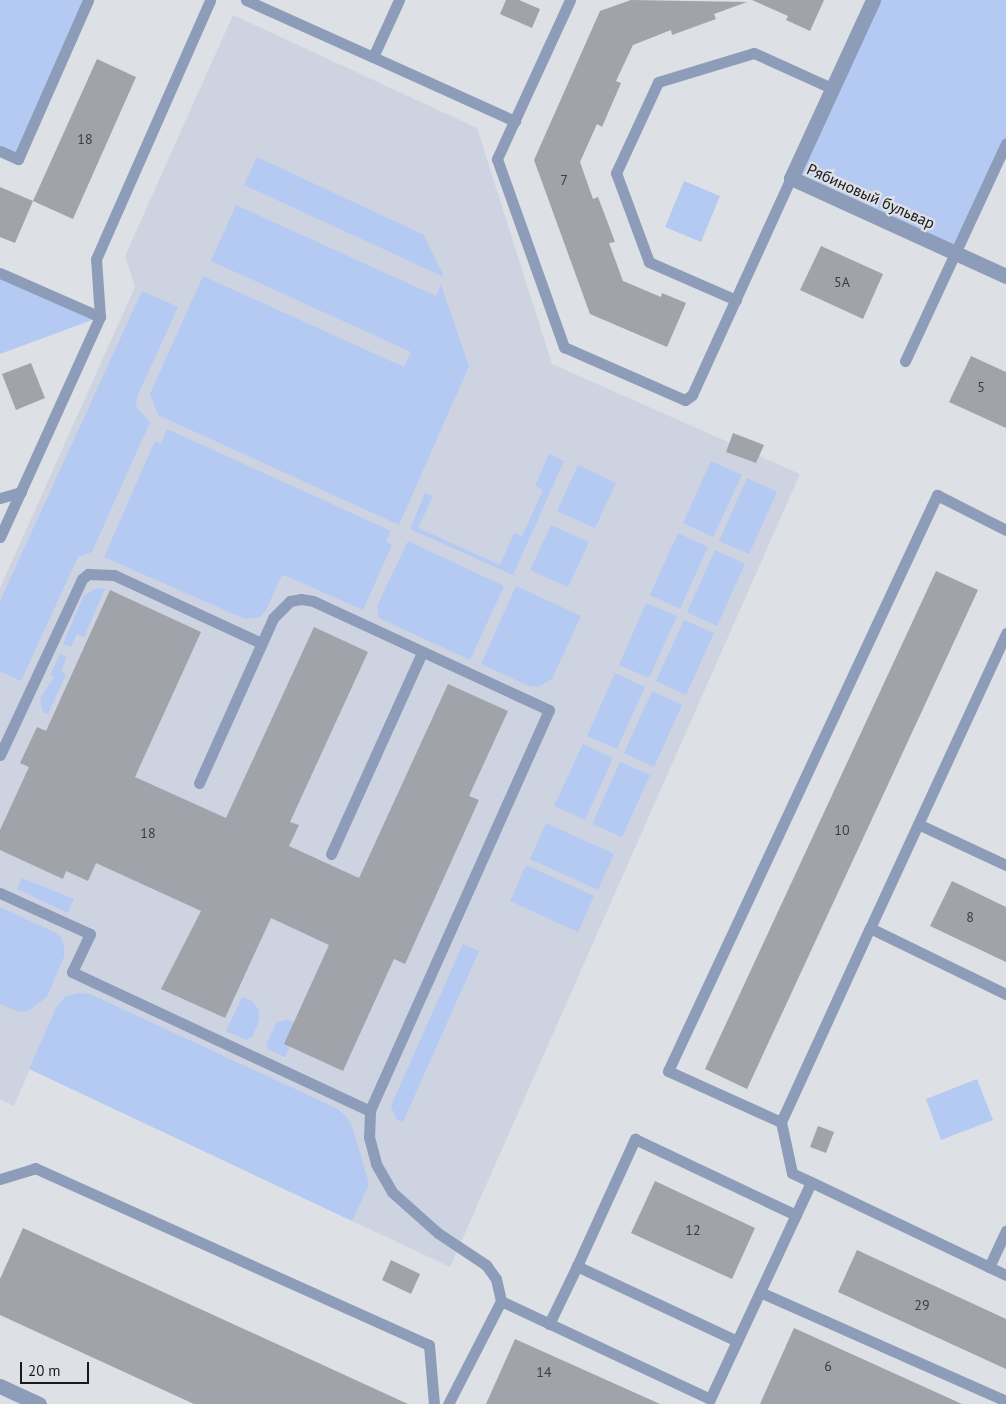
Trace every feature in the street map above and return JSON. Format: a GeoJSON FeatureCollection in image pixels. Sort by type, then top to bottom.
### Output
{"type":"FeatureCollection","features":[{"type":"Feature","properties":{"kind":"street","name":"Рябиновый бульвар"},"geometry":{"type":"LineString","coordinates":[[873,0],[790,178],[1006,276]]}},
{"type":"Feature","properties":{"kind":"street"},"geometry":{"type":"LineString","coordinates":[[0,1386],[39,1404]]}},
{"type":"Feature","properties":{"kind":"lane"},"geometry":{"type":"LineString","coordinates":[[0,151],[18,159],[88,0]]}},
{"type":"Feature","properties":{"kind":"lane"},"geometry":{"type":"LineString","coordinates":[[0,537],[100,317],[96,259],[210,0]]}},
{"type":"Feature","properties":{"kind":"lane"},"geometry":{"type":"LineString","coordinates":[[246,0],[514,121]]}},
{"type":"Feature","properties":{"kind":"lane"},"geometry":{"type":"LineString","coordinates":[[373,57],[399,0]]}},
{"type":"Feature","properties":{"kind":"lane"},"geometry":{"type":"LineString","coordinates":[[570,0],[497,159],[564,347],[685,400],[692,395],[790,178]]}},
{"type":"Feature","properties":{"kind":"lane"},"geometry":{"type":"LineString","coordinates":[[736,300],[649,262],[616,173],[658,82],[754,53],[831,88]]}},
{"type":"Feature","properties":{"kind":"lane"},"geometry":{"type":"LineString","coordinates":[[905,361],[1004,155],[1006,143]]}},
{"type":"Feature","properties":{"kind":"lane"},"geometry":{"type":"LineString","coordinates":[[0,273],[100,317]]}},
{"type":"Feature","properties":{"kind":"lane"},"geometry":{"type":"LineString","coordinates":[[0,498],[20,492]]}},
{"type":"Feature","properties":{"kind":"lane"},"geometry":{"type":"LineString","coordinates":[[781,1122],[668,1071],[937,495],[1006,530]]}},
{"type":"Feature","properties":{"kind":"lane"},"geometry":{"type":"LineString","coordinates":[[0,756],[82,579],[88,574],[114,576],[261,643]]}},
{"type":"Feature","properties":{"kind":"lane"},"geometry":{"type":"LineString","coordinates":[[199,783],[261,643],[280,607],[301,598],[549,710],[370,1111],[369,1137],[376,1164],[392,1192],[438,1233],[486,1265],[496,1279],[501,1301],[448,1404]]}},
{"type":"Feature","properties":{"kind":"lane"},"geometry":{"type":"LineString","coordinates":[[1004,641],[781,1122],[792,1173],[1006,1275]]}},
{"type":"Feature","properties":{"kind":"lane"},"geometry":{"type":"LineString","coordinates":[[331,854],[422,652]]}},
{"type":"Feature","properties":{"kind":"lane"},"geometry":{"type":"LineString","coordinates":[[918,824],[1006,865]]}},
{"type":"Feature","properties":{"kind":"lane"},"geometry":{"type":"LineString","coordinates":[[0,892],[90,934],[72,972],[370,1111]]}},
{"type":"Feature","properties":{"kind":"lane"},"geometry":{"type":"LineString","coordinates":[[870,928],[1006,994]]}},
{"type":"Feature","properties":{"kind":"lane"},"geometry":{"type":"LineString","coordinates":[[549,1324],[635,1139],[796,1215]]}},
{"type":"Feature","properties":{"kind":"lane"},"geometry":{"type":"LineString","coordinates":[[0,1179],[35,1168],[429,1344],[434,1404]]}},
{"type":"Feature","properties":{"kind":"lane"},"geometry":{"type":"LineString","coordinates":[[501,1301],[712,1401],[737,1341],[811,1182]]}},
{"type":"Feature","properties":{"kind":"lane"},"geometry":{"type":"LineString","coordinates":[[989,1267],[1006,1231]]}},
{"type":"Feature","properties":{"kind":"lane"},"geometry":{"type":"LineString","coordinates":[[577,1266],[737,1341]]}},
{"type":"Feature","properties":{"kind":"lane"},"geometry":{"type":"LineString","coordinates":[[760,1292],[1006,1401]]}},
{"type":"Feature","properties":{"kind":"shaded area"},"geometry":{"type":"Polygon","coordinates":[[[0,0],[86,0],[16,157],[0,149],[0,0]]]}},
{"type":"Feature","properties":{"kind":"shaded area"},"geometry":{"type":"Polygon","coordinates":[[[873,0],[1006,0],[1006,143],[956,254],[791,178],[873,0]]]}},
{"type":"Feature","properties":{"kind":"shaded area"},"geometry":{"type":"Polygon","coordinates":[[[233,15],[477,128],[552,364],[800,474],[450,1267],[30,1069],[14,1106],[0,1099],[0,588],[135,287],[125,256],[233,15]]]}},
{"type":"Feature","properties":{"kind":"shaded area"},"geometry":{"type":"Polygon","coordinates":[[[257,157],[424,235],[444,277],[244,185],[257,157]]]}},
{"type":"Feature","properties":{"kind":"shaded area"},"geometry":{"type":"Polygon","coordinates":[[[684,181],[720,196],[701,242],[665,227],[684,181]]]}},
{"type":"Feature","properties":{"kind":"shaded area"},"geometry":{"type":"Polygon","coordinates":[[[236,205],[436,296],[441,285],[469,366],[399,525],[158,415],[150,394],[203,276],[404,367],[411,352],[211,261],[236,205]]]}},
{"type":"Feature","properties":{"kind":"shaded area"},"geometry":{"type":"Polygon","coordinates":[[[0,273],[100,317],[0,354],[0,273]]]}},
{"type":"Feature","properties":{"kind":"shaded area"},"geometry":{"type":"Polygon","coordinates":[[[142,291],[178,307],[137,397],[136,407],[150,422],[92,552],[78,557],[21,681],[0,671],[0,601],[142,291]]]}},
{"type":"Feature","properties":{"kind":"shaded area"},"geometry":{"type":"Polygon","coordinates":[[[167,429],[391,531],[386,542],[392,545],[363,610],[284,575],[281,577],[266,610],[260,617],[245,619],[104,557],[155,441],[161,444],[167,429]]]}},
{"type":"Feature","properties":{"kind":"shaded area"},"geometry":{"type":"Polygon","coordinates":[[[549,454],[564,461],[513,575],[410,529],[425,493],[433,496],[418,528],[500,565],[514,533],[522,536],[543,490],[535,486],[549,454]]]}},
{"type":"Feature","properties":{"kind":"shaded area"},"geometry":{"type":"Polygon","coordinates":[[[711,461],[742,475],[713,537],[683,523],[711,461]]]}},
{"type":"Feature","properties":{"kind":"shaded area"},"geometry":{"type":"Polygon","coordinates":[[[578,465],[616,483],[595,528],[557,511],[578,465]]]}},
{"type":"Feature","properties":{"kind":"shaded area"},"geometry":{"type":"Polygon","coordinates":[[[747,478],[777,492],[749,554],[719,541],[747,478]]]}},
{"type":"Feature","properties":{"kind":"shaded area"},"geometry":{"type":"Polygon","coordinates":[[[551,525],[589,542],[568,587],[530,570],[551,525]]]}},
{"type":"Feature","properties":{"kind":"shaded area"},"geometry":{"type":"Polygon","coordinates":[[[678,533],[708,547],[680,609],[650,595],[678,533]]]}},
{"type":"Feature","properties":{"kind":"shaded area"},"geometry":{"type":"Polygon","coordinates":[[[408,541],[504,586],[470,660],[379,618],[377,606],[408,541]]]}},
{"type":"Feature","properties":{"kind":"shaded area"},"geometry":{"type":"Polygon","coordinates":[[[715,550],[745,564],[717,626],[687,612],[715,550]]]}},
{"type":"Feature","properties":{"kind":"shaded area"},"geometry":{"type":"Polygon","coordinates":[[[516,586],[581,616],[552,679],[538,687],[529,686],[481,664],[516,586]]]}},
{"type":"Feature","properties":{"kind":"shaded area"},"geometry":{"type":"Polygon","coordinates":[[[97,588],[105,589],[84,637],[77,634],[71,647],[63,644],[84,595],[97,588]]]}},
{"type":"Feature","properties":{"kind":"shaded area"},"geometry":{"type":"Polygon","coordinates":[[[646,603],[677,616],[649,678],[619,665],[646,603]]]}},
{"type":"Feature","properties":{"kind":"shaded area"},"geometry":{"type":"Polygon","coordinates":[[[684,620],[714,633],[686,695],[656,681],[684,620]]]}},
{"type":"Feature","properties":{"kind":"shaded area"},"geometry":{"type":"Polygon","coordinates":[[[60,654],[67,657],[61,671],[66,674],[48,714],[43,712],[40,698],[54,677],[50,675],[60,654]]]}},
{"type":"Feature","properties":{"kind":"shaded area"},"geometry":{"type":"Polygon","coordinates":[[[615,673],[645,687],[617,749],[587,736],[615,673]]]}},
{"type":"Feature","properties":{"kind":"shaded area"},"geometry":{"type":"Polygon","coordinates":[[[652,691],[682,705],[654,767],[624,753],[652,691]]]}},
{"type":"Feature","properties":{"kind":"shaded area"},"geometry":{"type":"Polygon","coordinates":[[[583,744],[613,758],[585,820],[554,806],[583,744]]]}},
{"type":"Feature","properties":{"kind":"shaded area"},"geometry":{"type":"Polygon","coordinates":[[[620,762],[650,775],[622,837],[592,824],[620,762]]]}},
{"type":"Feature","properties":{"kind":"shaded area"},"geometry":{"type":"Polygon","coordinates":[[[546,823],[614,854],[598,890],[530,859],[546,823]]]}},
{"type":"Feature","properties":{"kind":"shaded area"},"geometry":{"type":"Polygon","coordinates":[[[526,865],[594,896],[578,932],[510,901],[526,865]]]}},
{"type":"Feature","properties":{"kind":"shaded area"},"geometry":{"type":"Polygon","coordinates":[[[22,878],[74,899],[68,913],[17,889],[22,878]]]}},
{"type":"Feature","properties":{"kind":"shaded area"},"geometry":{"type":"Polygon","coordinates":[[[0,907],[54,932],[61,937],[64,946],[64,957],[47,997],[28,1011],[19,1012],[0,1004],[0,907]]]}},
{"type":"Feature","properties":{"kind":"shaded area"},"geometry":{"type":"Polygon","coordinates":[[[463,944],[479,951],[403,1122],[396,1119],[391,1106],[463,944]]]}},
{"type":"Feature","properties":{"kind":"shaded area"},"geometry":{"type":"Polygon","coordinates":[[[78,993],[90,994],[338,1109],[347,1117],[353,1129],[369,1184],[352,1221],[29,1069],[57,1006],[66,996],[78,993]]]}},
{"type":"Feature","properties":{"kind":"shaded area"},"geometry":{"type":"Polygon","coordinates":[[[242,997],[252,1001],[259,1010],[259,1020],[253,1036],[247,1040],[226,1031],[242,997]]]}},
{"type":"Feature","properties":{"kind":"shaded area"},"geometry":{"type":"Polygon","coordinates":[[[288,1020],[299,1024],[285,1057],[268,1049],[266,1045],[277,1022],[288,1020]]]}},
{"type":"Feature","properties":{"kind":"shaded area"},"geometry":{"type":"Polygon","coordinates":[[[977,1079],[993,1120],[941,1140],[926,1099],[977,1079]]]}},
{"type":"Feature","properties":{"kind":"building"},"geometry":{"type":"Polygon","coordinates":[[[506,0],[519,0],[540,9],[532,28],[500,14],[506,0]]]}},
{"type":"Feature","properties":{"kind":"building"},"geometry":{"type":"Polygon","coordinates":[[[631,0],[747,2],[714,14],[716,19],[672,35],[671,30],[633,45],[616,81],[621,83],[602,127],[597,124],[580,162],[593,199],[598,197],[615,242],[609,243],[623,281],[661,297],[662,293],[686,303],[667,347],[590,314],[534,160],[600,11],[631,0]]]}},
{"type":"Feature","properties":{"kind":"building"},"geometry":{"type":"Polygon","coordinates":[[[752,0],[824,0],[810,31],[786,20],[788,16],[752,0]]]}},
{"type":"Feature","properties":{"kind":"building"},"geometry":{"type":"Polygon","coordinates":[[[97,59],[136,77],[73,219],[33,201],[97,59]]]}},
{"type":"Feature","properties":{"kind":"building"},"geometry":{"type":"Polygon","coordinates":[[[0,187],[33,201],[15,243],[0,237],[0,187]]]}},
{"type":"Feature","properties":{"kind":"building"},"geometry":{"type":"Polygon","coordinates":[[[821,246],[883,274],[863,319],[800,290],[821,246]]]}},
{"type":"Feature","properties":{"kind":"building"},"geometry":{"type":"Polygon","coordinates":[[[971,356],[1006,372],[1006,428],[949,402],[971,356]]]}},
{"type":"Feature","properties":{"kind":"building"},"geometry":{"type":"Polygon","coordinates":[[[31,363],[45,398],[16,410],[2,374],[31,363]]]}},
{"type":"Feature","properties":{"kind":"building"},"geometry":{"type":"Polygon","coordinates":[[[733,433],[764,445],[756,463],[726,452],[733,433]]]}},
{"type":"Feature","properties":{"kind":"building"},"geometry":{"type":"Polygon","coordinates":[[[936,571],[978,590],[747,1089],[705,1069],[936,571]]]}},
{"type":"Feature","properties":{"kind":"building"},"geometry":{"type":"Polygon","coordinates":[[[110,590],[201,632],[135,777],[226,818],[314,627],[368,652],[290,822],[299,825],[289,846],[359,878],[448,684],[508,711],[469,796],[479,800],[405,964],[394,959],[343,1071],[284,1044],[329,945],[271,918],[225,1018],[161,989],[201,911],[96,863],[88,881],[66,871],[63,879],[0,850],[0,830],[29,767],[20,763],[37,727],[46,731],[110,590]]]}},
{"type":"Feature","properties":{"kind":"building"},"geometry":{"type":"Polygon","coordinates":[[[952,881],[1006,907],[1006,962],[930,926],[952,881]]]}},
{"type":"Feature","properties":{"kind":"building"},"geometry":{"type":"Polygon","coordinates":[[[818,1126],[834,1132],[826,1153],[810,1147],[818,1126]]]}},
{"type":"Feature","properties":{"kind":"building"},"geometry":{"type":"Polygon","coordinates":[[[655,1181],[755,1228],[732,1279],[631,1233],[655,1181]]]}},
{"type":"Feature","properties":{"kind":"building"},"geometry":{"type":"Polygon","coordinates":[[[23,1228],[408,1404],[194,1404],[0,1315],[0,1279],[23,1228]]]}},
{"type":"Feature","properties":{"kind":"building"},"geometry":{"type":"Polygon","coordinates":[[[857,1250],[1006,1319],[1006,1369],[838,1292],[857,1250]]]}},
{"type":"Feature","properties":{"kind":"building"},"geometry":{"type":"Polygon","coordinates":[[[391,1260],[420,1274],[411,1294],[382,1280],[391,1260]]]}},
{"type":"Feature","properties":{"kind":"building"},"geometry":{"type":"Polygon","coordinates":[[[794,1328],[962,1404],[760,1404],[794,1328]]]}},
{"type":"Feature","properties":{"kind":"building"},"geometry":{"type":"Polygon","coordinates":[[[515,1339],[660,1404],[486,1404],[515,1339]]]}}]}
